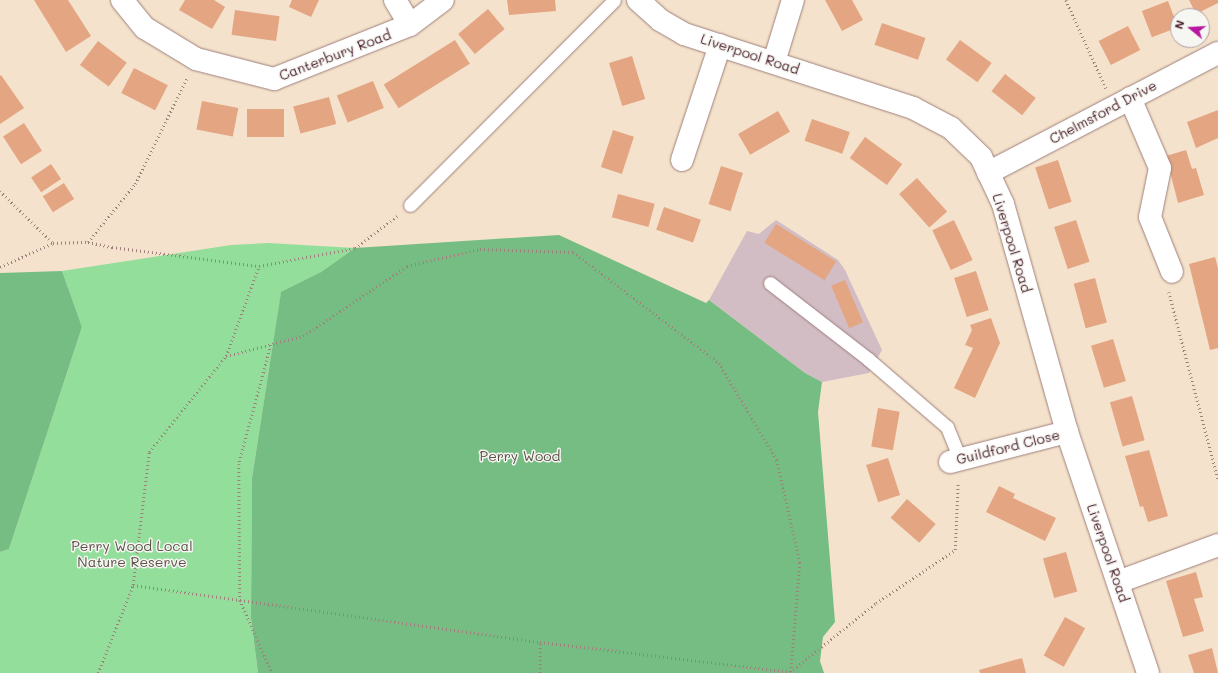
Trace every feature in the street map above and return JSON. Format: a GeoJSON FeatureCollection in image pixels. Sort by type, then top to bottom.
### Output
{"type":"FeatureCollection","features":[{"type":"Feature","properties":{"kind":"street","name":"Canterbury Road"},"geometry":{"type":"LineString","coordinates":[[122,0],[145,28],[196,60],[274,79],[410,25],[443,0]]}},
{"type":"Feature","properties":{"kind":"street"},"geometry":{"type":"LineString","coordinates":[[394,0],[410,25]]}},
{"type":"Feature","properties":{"kind":"street","name":"Liverpool Road"},"geometry":{"type":"LineString","coordinates":[[638,0],[660,20],[684,34],[913,108],[951,128],[981,157],[1003,204],[1067,432],[1148,673]]}},
{"type":"Feature","properties":{"kind":"street"},"geometry":{"type":"LineString","coordinates":[[774,62],[793,0]]}},
{"type":"Feature","properties":{"kind":"street"},"geometry":{"type":"LineString","coordinates":[[682,160],[720,45]]}},
{"type":"Feature","properties":{"kind":"street","name":"Chelmsford Drive"},"geometry":{"type":"LineString","coordinates":[[988,173],[1218,53]]}},
{"type":"Feature","properties":{"kind":"street"},"geometry":{"type":"LineString","coordinates":[[1122,102],[1160,168],[1150,217],[1170,279]]}},
{"type":"Feature","properties":{"kind":"street","name":"Guildford Close"},"geometry":{"type":"LineString","coordinates":[[955,461],[1067,432]]}},
{"type":"Feature","properties":{"kind":"street"},"geometry":{"type":"LineString","coordinates":[[1118,582],[1218,545]]}},
{"type":"Feature","properties":{"kind":"lane"},"geometry":{"type":"LineString","coordinates":[[410,206],[614,0]]}},
{"type":"Feature","properties":{"kind":"lane"},"geometry":{"type":"LineString","coordinates":[[770,283],[868,359],[947,427],[955,461]]}},
{"type":"Feature","properties":{"kind":"path"},"geometry":{"type":"LineString","coordinates":[[1066,0],[1122,102]]}},
{"type":"Feature","properties":{"kind":"path"},"geometry":{"type":"LineString","coordinates":[[88,242],[135,184],[196,60]]}},
{"type":"Feature","properties":{"kind":"path"},"geometry":{"type":"LineString","coordinates":[[0,191],[53,243]]}},
{"type":"Feature","properties":{"kind":"path"},"geometry":{"type":"LineString","coordinates":[[0,267],[53,243],[88,242],[112,248],[259,266],[355,248],[410,206]]}},
{"type":"Feature","properties":{"kind":"path"},"geometry":{"type":"LineString","coordinates":[[226,356],[303,336],[407,266],[480,249],[573,252],[719,363],[777,460],[800,563],[790,673]]}},
{"type":"Feature","properties":{"kind":"path"},"geometry":{"type":"LineString","coordinates":[[98,673],[133,585],[149,452],[226,356],[259,266]]}},
{"type":"Feature","properties":{"kind":"path"},"geometry":{"type":"LineString","coordinates":[[1170,279],[1218,479]]}},
{"type":"Feature","properties":{"kind":"path"},"geometry":{"type":"LineString","coordinates":[[271,344],[239,464],[240,600],[272,673]]}},
{"type":"Feature","properties":{"kind":"path"},"geometry":{"type":"LineString","coordinates":[[133,585],[540,642],[790,673],[876,602],[955,550],[955,461]]}},
{"type":"Feature","properties":{"kind":"path"},"geometry":{"type":"LineString","coordinates":[[540,642],[540,673]]}},
{"type":"Feature","properties":{"kind":"shaded area"},"geometry":{"type":"Polygon","coordinates":[[[776,220],[838,260],[845,270],[882,350],[869,373],[822,382],[805,373],[709,300],[747,231],[759,234],[776,220]]]}},
{"type":"Feature","properties":{"kind":"green space","name":"Perry Wood"},"geometry":{"type":"Polygon","coordinates":[[[559,235],[706,303],[709,300],[805,373],[822,382],[818,412],[835,622],[823,637],[820,661],[824,673],[258,673],[251,618],[252,478],[281,292],[321,272],[355,248],[559,235]]]}},
{"type":"Feature","properties":{"kind":"green space","name":"Perry Wood Local Nature Reserve"},"geometry":{"type":"Polygon","coordinates":[[[268,243],[355,248],[321,272],[281,293],[252,478],[251,618],[258,673],[0,673],[0,552],[9,549],[82,327],[62,271],[231,245],[268,243]]]}},
{"type":"Feature","properties":{"kind":"green space"},"geometry":{"type":"Polygon","coordinates":[[[62,271],[82,327],[9,549],[0,552],[0,273],[62,271]]]}},
{"type":"Feature","properties":{"kind":"building"},"geometry":{"type":"Polygon","coordinates":[[[34,0],[68,0],[91,36],[66,52],[34,0]]]}},
{"type":"Feature","properties":{"kind":"building"},"geometry":{"type":"Polygon","coordinates":[[[185,0],[214,0],[225,7],[212,29],[179,10],[185,0]]]}},
{"type":"Feature","properties":{"kind":"building"},"geometry":{"type":"Polygon","coordinates":[[[292,0],[319,0],[311,17],[289,7],[292,0]]]}},
{"type":"Feature","properties":{"kind":"building"},"geometry":{"type":"Polygon","coordinates":[[[507,0],[555,0],[556,11],[509,15],[507,0]]]}},
{"type":"Feature","properties":{"kind":"building"},"geometry":{"type":"Polygon","coordinates":[[[825,0],[852,0],[863,20],[842,31],[825,0]]]}},
{"type":"Feature","properties":{"kind":"building"},"geometry":{"type":"Polygon","coordinates":[[[1189,0],[1218,0],[1218,3],[1208,8],[1193,8],[1189,0]]]}},
{"type":"Feature","properties":{"kind":"building"},"geometry":{"type":"Polygon","coordinates":[[[1168,1],[1171,8],[1170,30],[1152,37],[1142,11],[1168,1]]]}},
{"type":"Feature","properties":{"kind":"building"},"geometry":{"type":"Polygon","coordinates":[[[488,9],[505,29],[475,54],[458,34],[488,9]]]}},
{"type":"Feature","properties":{"kind":"building"},"geometry":{"type":"Polygon","coordinates":[[[235,10],[280,16],[276,41],[232,35],[235,10]]]}},
{"type":"Feature","properties":{"kind":"building"},"geometry":{"type":"Polygon","coordinates":[[[882,23],[925,38],[918,60],[875,45],[882,23]]]}},
{"type":"Feature","properties":{"kind":"building"},"geometry":{"type":"Polygon","coordinates":[[[1128,26],[1140,50],[1111,65],[1099,41],[1128,26]]]}},
{"type":"Feature","properties":{"kind":"building"},"geometry":{"type":"Polygon","coordinates":[[[455,40],[470,64],[399,108],[384,85],[455,40]]]}},
{"type":"Feature","properties":{"kind":"building"},"geometry":{"type":"Polygon","coordinates":[[[960,40],[992,63],[977,82],[946,59],[960,40]]]}},
{"type":"Feature","properties":{"kind":"building"},"geometry":{"type":"Polygon","coordinates":[[[98,41],[127,63],[109,87],[80,65],[98,41]]]}},
{"type":"Feature","properties":{"kind":"building"},"geometry":{"type":"Polygon","coordinates":[[[632,56],[645,99],[622,106],[609,63],[632,56]]]}},
{"type":"Feature","properties":{"kind":"building"},"geometry":{"type":"Polygon","coordinates":[[[134,68],[168,85],[155,110],[121,93],[134,68]]]}},
{"type":"Feature","properties":{"kind":"building"},"geometry":{"type":"Polygon","coordinates":[[[1005,74],[1036,98],[1022,115],[991,91],[1005,74]]]}},
{"type":"Feature","properties":{"kind":"building"},"geometry":{"type":"Polygon","coordinates":[[[1,75],[24,108],[0,124],[0,76],[1,75]]]}},
{"type":"Feature","properties":{"kind":"building"},"geometry":{"type":"Polygon","coordinates":[[[373,81],[384,108],[348,122],[337,96],[373,81]]]}},
{"type":"Feature","properties":{"kind":"building"},"geometry":{"type":"Polygon","coordinates":[[[329,97],[336,124],[301,134],[293,107],[329,97]]]}},
{"type":"Feature","properties":{"kind":"building"},"geometry":{"type":"Polygon","coordinates":[[[202,101],[238,108],[233,137],[196,129],[202,101]]]}},
{"type":"Feature","properties":{"kind":"building"},"geometry":{"type":"Polygon","coordinates":[[[247,109],[284,109],[284,137],[247,137],[247,109]]]}},
{"type":"Feature","properties":{"kind":"building"},"geometry":{"type":"Polygon","coordinates":[[[1218,110],[1218,138],[1196,148],[1187,122],[1218,110]]]}},
{"type":"Feature","properties":{"kind":"building"},"geometry":{"type":"Polygon","coordinates":[[[778,111],[790,132],[750,155],[738,134],[778,111]]]}},
{"type":"Feature","properties":{"kind":"building"},"geometry":{"type":"Polygon","coordinates":[[[812,119],[850,132],[842,154],[805,141],[812,119]]]}},
{"type":"Feature","properties":{"kind":"building"},"geometry":{"type":"Polygon","coordinates":[[[24,123],[42,151],[21,164],[3,137],[24,123]]]}},
{"type":"Feature","properties":{"kind":"building"},"geometry":{"type":"Polygon","coordinates":[[[613,130],[634,137],[622,174],[601,167],[613,130]]]}},
{"type":"Feature","properties":{"kind":"building"},"geometry":{"type":"Polygon","coordinates":[[[865,137],[902,164],[887,185],[850,158],[865,137]]]}},
{"type":"Feature","properties":{"kind":"building"},"geometry":{"type":"Polygon","coordinates":[[[1186,150],[1192,169],[1196,168],[1204,195],[1178,203],[1166,156],[1186,150]]]}},
{"type":"Feature","properties":{"kind":"building"},"geometry":{"type":"Polygon","coordinates":[[[1058,160],[1072,202],[1049,209],[1035,167],[1058,160]]]}},
{"type":"Feature","properties":{"kind":"building"},"geometry":{"type":"Polygon","coordinates":[[[51,164],[61,179],[41,192],[31,177],[51,164]]]}},
{"type":"Feature","properties":{"kind":"building"},"geometry":{"type":"Polygon","coordinates":[[[721,166],[743,173],[731,211],[709,204],[721,166]]]}},
{"type":"Feature","properties":{"kind":"building"},"geometry":{"type":"Polygon","coordinates":[[[917,178],[947,211],[929,228],[899,194],[917,178]]]}},
{"type":"Feature","properties":{"kind":"building"},"geometry":{"type":"Polygon","coordinates":[[[64,183],[74,199],[53,212],[43,196],[64,183]]]}},
{"type":"Feature","properties":{"kind":"building"},"geometry":{"type":"Polygon","coordinates":[[[618,194],[655,204],[648,227],[612,217],[618,194]]]}},
{"type":"Feature","properties":{"kind":"building"},"geometry":{"type":"Polygon","coordinates":[[[664,207],[701,220],[693,242],[656,230],[664,207]]]}},
{"type":"Feature","properties":{"kind":"building"},"geometry":{"type":"Polygon","coordinates":[[[954,220],[973,260],[951,270],[932,230],[954,220]]]}},
{"type":"Feature","properties":{"kind":"building"},"geometry":{"type":"Polygon","coordinates":[[[1076,220],[1090,262],[1068,269],[1054,227],[1076,220]]]}},
{"type":"Feature","properties":{"kind":"building"},"geometry":{"type":"Polygon","coordinates":[[[776,224],[836,262],[825,280],[764,243],[776,224]]]}},
{"type":"Feature","properties":{"kind":"building"},"geometry":{"type":"Polygon","coordinates":[[[1215,257],[1218,268],[1218,348],[1210,350],[1189,264],[1215,257]]]}},
{"type":"Feature","properties":{"kind":"building"},"geometry":{"type":"Polygon","coordinates":[[[976,271],[989,310],[967,317],[954,278],[976,271]]]}},
{"type":"Feature","properties":{"kind":"building"},"geometry":{"type":"Polygon","coordinates":[[[1095,278],[1107,322],[1086,328],[1074,284],[1095,278]]]}},
{"type":"Feature","properties":{"kind":"building"},"geometry":{"type":"Polygon","coordinates":[[[845,280],[863,322],[849,328],[831,286],[845,280]]]}},
{"type":"Feature","properties":{"kind":"building"},"geometry":{"type":"Polygon","coordinates":[[[991,318],[1000,343],[975,398],[954,388],[973,348],[965,345],[972,330],[970,325],[991,318]]]}},
{"type":"Feature","properties":{"kind":"building"},"geometry":{"type":"Polygon","coordinates":[[[1113,339],[1126,381],[1104,388],[1091,346],[1113,339]]]}},
{"type":"Feature","properties":{"kind":"building"},"geometry":{"type":"Polygon","coordinates":[[[1132,396],[1145,440],[1123,447],[1110,402],[1132,396]]]}},
{"type":"Feature","properties":{"kind":"building"},"geometry":{"type":"Polygon","coordinates":[[[878,408],[900,412],[893,450],[871,446],[878,408]]]}},
{"type":"Feature","properties":{"kind":"building"},"geometry":{"type":"Polygon","coordinates":[[[1149,450],[1168,516],[1148,522],[1143,506],[1140,507],[1125,456],[1149,450]]]}},
{"type":"Feature","properties":{"kind":"building"},"geometry":{"type":"Polygon","coordinates":[[[888,458],[900,495],[878,502],[866,465],[888,458]]]}},
{"type":"Feature","properties":{"kind":"building"},"geometry":{"type":"Polygon","coordinates":[[[999,486],[1015,494],[1013,498],[1056,518],[1045,541],[986,512],[999,486]]]}},
{"type":"Feature","properties":{"kind":"building"},"geometry":{"type":"Polygon","coordinates":[[[907,499],[936,524],[919,543],[891,518],[907,499]]]}},
{"type":"Feature","properties":{"kind":"building"},"geometry":{"type":"Polygon","coordinates":[[[1066,552],[1077,591],[1054,598],[1043,559],[1066,552]]]}},
{"type":"Feature","properties":{"kind":"building"},"geometry":{"type":"Polygon","coordinates":[[[1196,572],[1203,597],[1194,599],[1204,631],[1183,637],[1166,581],[1196,572]]]}},
{"type":"Feature","properties":{"kind":"building"},"geometry":{"type":"Polygon","coordinates":[[[1065,617],[1085,628],[1064,667],[1044,655],[1065,617]]]}},
{"type":"Feature","properties":{"kind":"building"},"geometry":{"type":"Polygon","coordinates":[[[1212,648],[1218,673],[1194,673],[1188,655],[1212,648]]]}},
{"type":"Feature","properties":{"kind":"building"},"geometry":{"type":"Polygon","coordinates":[[[1022,658],[1026,673],[980,673],[979,670],[1022,658]]]}}]}
